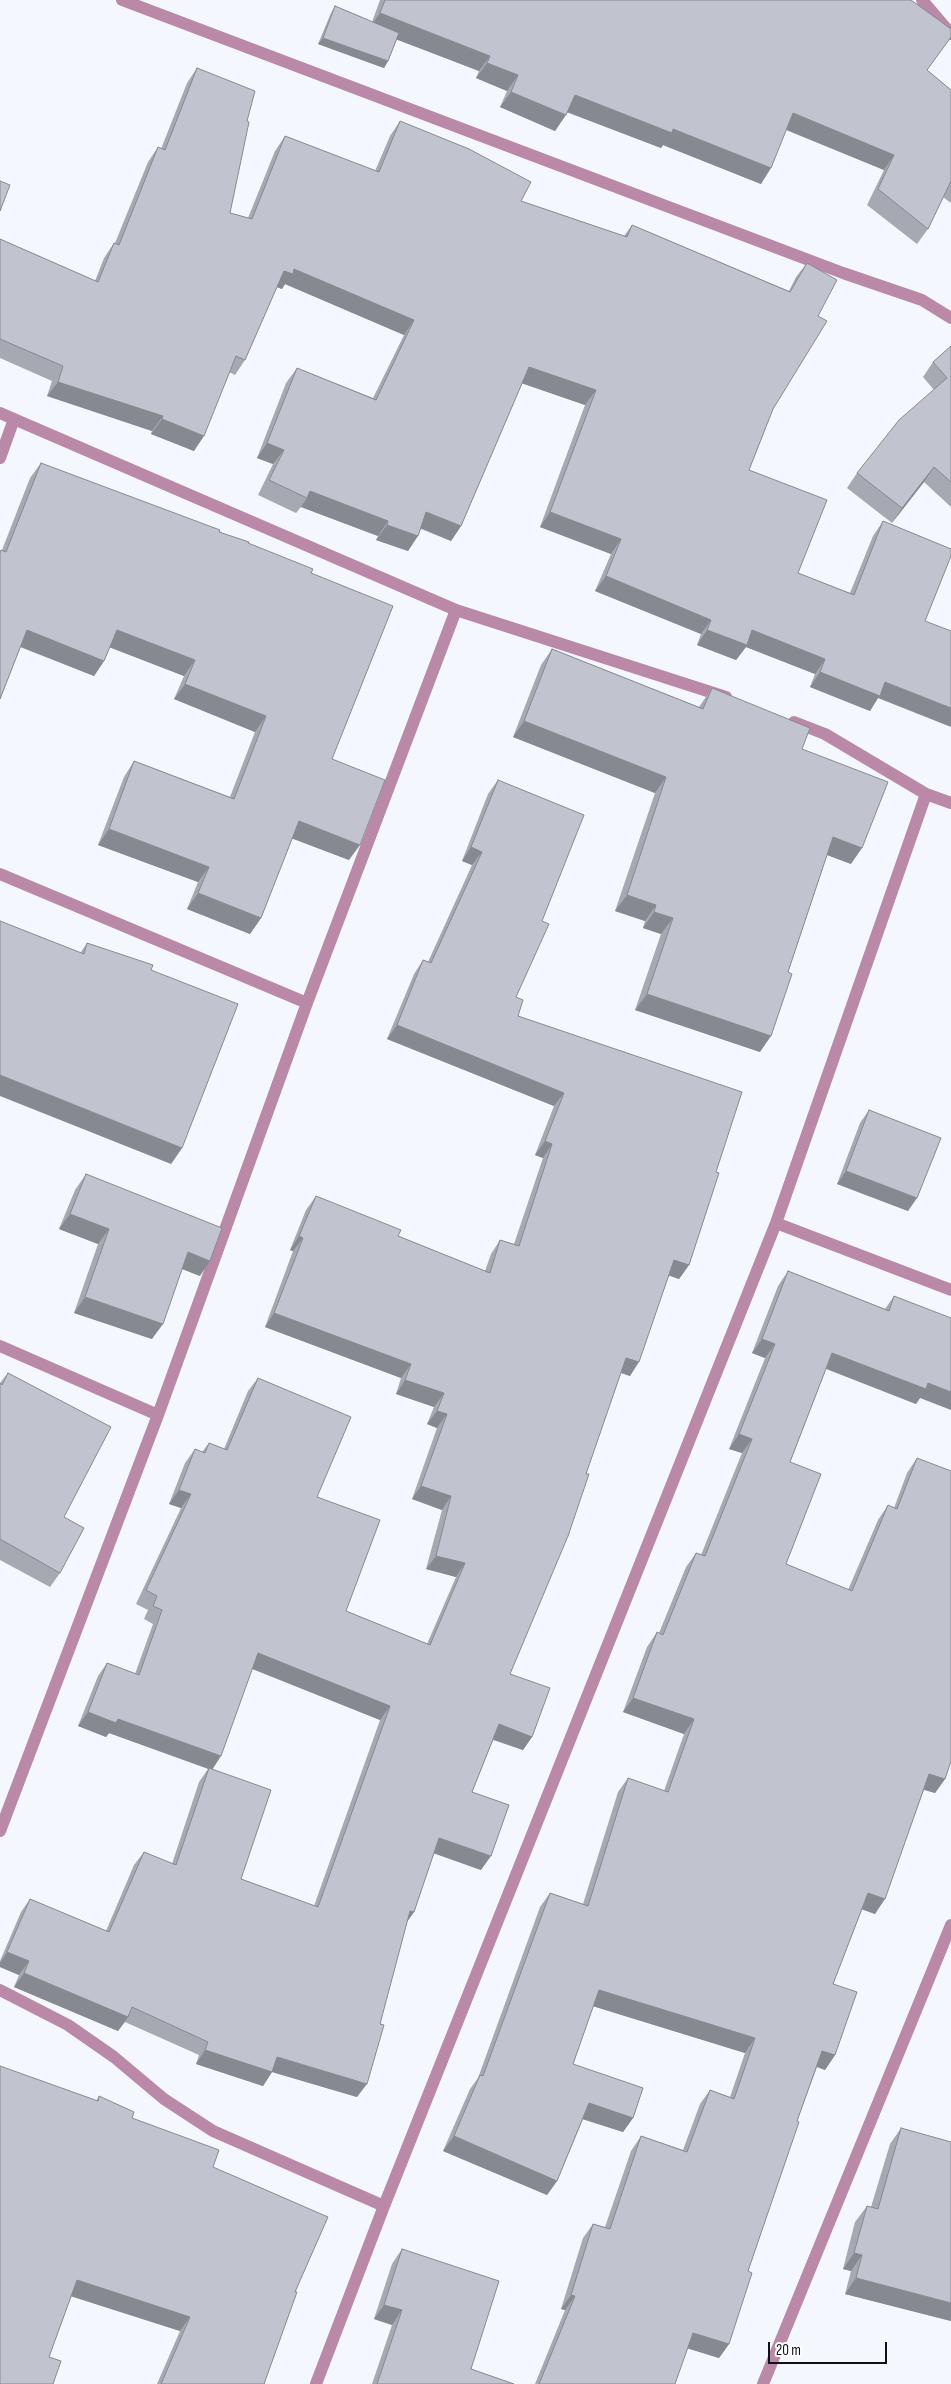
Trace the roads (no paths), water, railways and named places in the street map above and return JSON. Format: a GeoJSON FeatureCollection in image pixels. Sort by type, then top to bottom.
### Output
{"type":"FeatureCollection","features":[{"type":"Feature","properties":{"kind":"street"},"geometry":{"type":"LineString","coordinates":[[122,0],[843,273],[922,300],[951,318]]}},
{"type":"Feature","properties":{"kind":"street"},"geometry":{"type":"LineString","coordinates":[[922,0],[951,34]]}},
{"type":"Feature","properties":{"kind":"street"},"geometry":{"type":"LineString","coordinates":[[0,413],[456,610],[737,701]]}},
{"type":"Feature","properties":{"kind":"street"},"geometry":{"type":"LineString","coordinates":[[0,458],[14,419]]}},
{"type":"Feature","properties":{"kind":"street"},"geometry":{"type":"LineString","coordinates":[[0,1831],[4,1808],[158,1415],[307,1004],[456,610]]}},
{"type":"Feature","properties":{"kind":"street"},"geometry":{"type":"LineString","coordinates":[[781,718],[825,734],[926,794],[951,803]]}},
{"type":"Feature","properties":{"kind":"street"},"geometry":{"type":"LineString","coordinates":[[316,2384],[384,2206],[776,1223],[926,794]]}},
{"type":"Feature","properties":{"kind":"street"},"geometry":{"type":"LineString","coordinates":[[0,874],[307,1004]]}},
{"type":"Feature","properties":{"kind":"street"},"geometry":{"type":"LineString","coordinates":[[776,1223],[951,1290]]}},
{"type":"Feature","properties":{"kind":"street"},"geometry":{"type":"LineString","coordinates":[[0,1346],[158,1415]]}},
{"type":"Feature","properties":{"kind":"street"},"geometry":{"type":"LineString","coordinates":[[763,2384],[951,1925]]}},
{"type":"Feature","properties":{"kind":"street"},"geometry":{"type":"LineString","coordinates":[[0,1990],[68,2024],[114,2057],[164,2099],[213,2131],[384,2206]]}}]}
